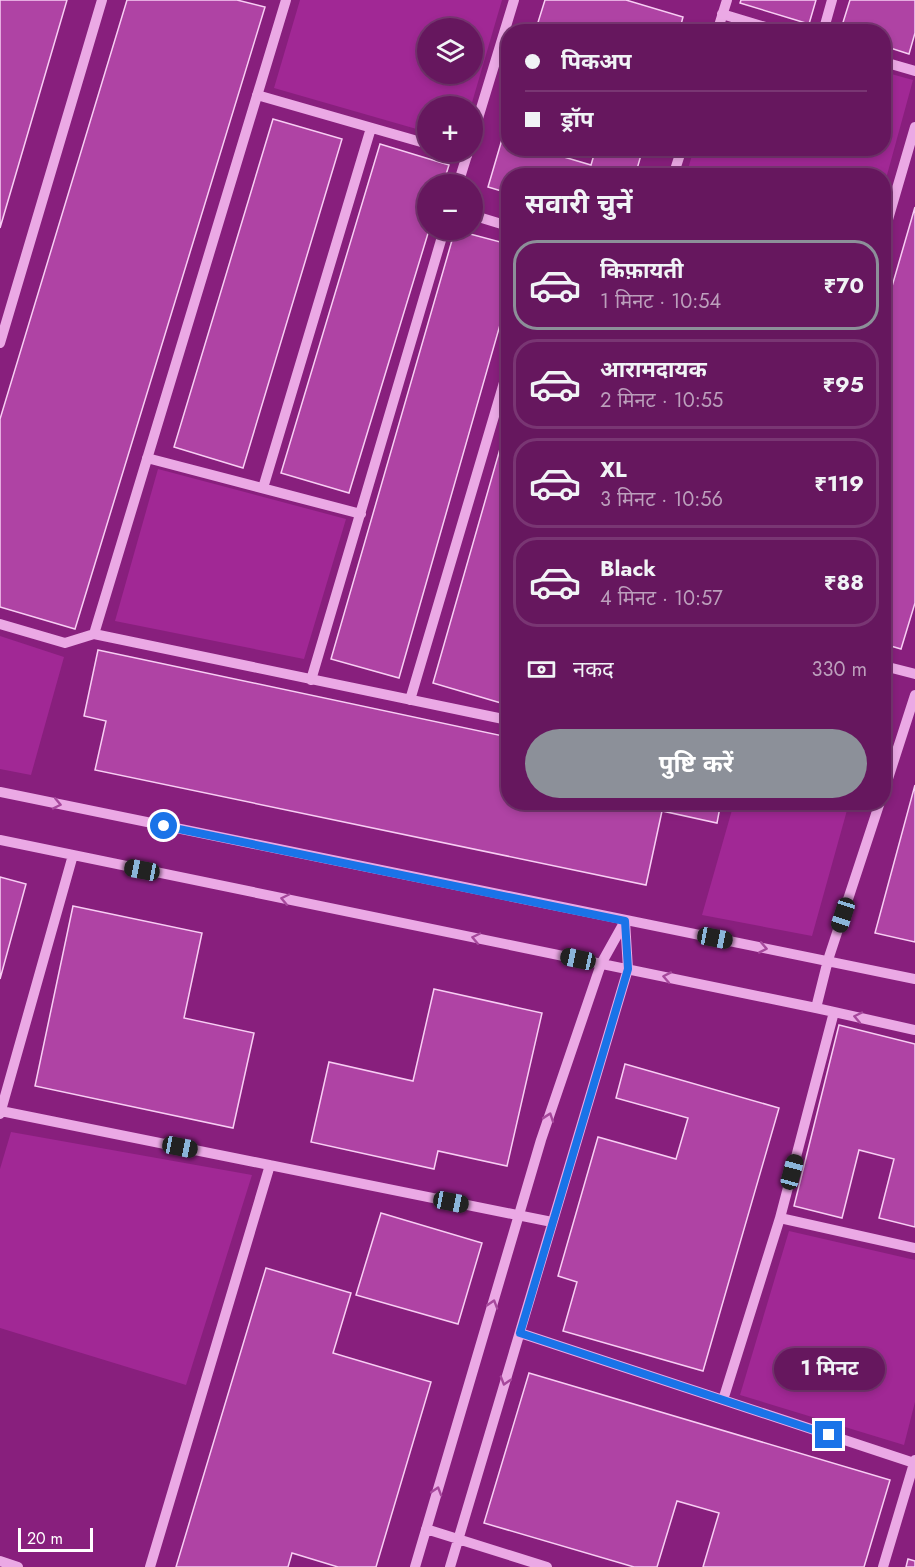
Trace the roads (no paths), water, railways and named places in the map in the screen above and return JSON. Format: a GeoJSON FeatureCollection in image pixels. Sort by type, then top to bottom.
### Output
{"type":"FeatureCollection","features":[{"type":"Feature","properties":{"kind":"street"},"geometry":{"type":"LineString","coordinates":[[0,342],[102,0]]}},
{"type":"Feature","properties":{"kind":"street"},"geometry":{"type":"LineString","coordinates":[[94,634],[286,0]]}},
{"type":"Feature","properties":{"kind":"street"},"geometry":{"type":"LineString","coordinates":[[507,24],[514,0]]}},
{"type":"Feature","properties":{"kind":"street"},"geometry":{"type":"LineString","coordinates":[[719,24],[727,0]]}},
{"type":"Feature","properties":{"kind":"street"},"geometry":{"type":"LineString","coordinates":[[825,24],[832,0]]}},
{"type":"Feature","properties":{"kind":"street"},"geometry":{"type":"LineString","coordinates":[[722,14],[755,24]]}},
{"type":"Feature","properties":{"kind":"street"},"geometry":{"type":"LineString","coordinates":[[483,102],[501,43]]}},
{"type":"Feature","properties":{"kind":"street"},"geometry":{"type":"LineString","coordinates":[[891,64],[915,71]]}},
{"type":"Feature","properties":{"kind":"street"},"geometry":{"type":"LineString","coordinates":[[257,95],[417,141]]}},
{"type":"Feature","properties":{"kind":"street"},"geometry":{"type":"LineString","coordinates":[[891,209],[915,127]]}},
{"type":"Feature","properties":{"kind":"street"},"geometry":{"type":"LineString","coordinates":[[263,488],[371,128]]}},
{"type":"Feature","properties":{"kind":"street"},"geometry":{"type":"LineString","coordinates":[[483,218],[501,224]]}},
{"type":"Feature","properties":{"kind":"street"},"geometry":{"type":"LineString","coordinates":[[312,680],[441,240]]}},
{"type":"Feature","properties":{"kind":"street"},"geometry":{"type":"LineString","coordinates":[[410,700],[501,393]]}},
{"type":"Feature","properties":{"kind":"street"},"geometry":{"type":"LineString","coordinates":[[147,458],[361,514]]}},
{"type":"Feature","properties":{"kind":"street"},"geometry":{"type":"LineString","coordinates":[[0,624],[64,643],[94,634],[501,719]]}},
{"type":"Feature","properties":{"kind":"street"},"geometry":{"type":"LineString","coordinates":[[891,668],[915,674]]}},
{"type":"Feature","properties":{"kind":"street"},"geometry":{"type":"LineString","coordinates":[[891,769],[915,694]]}},
{"type":"Feature","properties":{"kind":"street"},"geometry":{"type":"LineString","coordinates":[[0,792],[915,979]]}},
{"type":"Feature","properties":{"kind":"street"},"geometry":{"type":"LineString","coordinates":[[816,1008],[828,960],[877,810]]}},
{"type":"Feature","properties":{"kind":"street"},"geometry":{"type":"LineString","coordinates":[[0,840],[915,1030]]}},
{"type":"Feature","properties":{"kind":"street"},"geometry":{"type":"LineString","coordinates":[[73,855],[0,1113],[552,1222]]}},
{"type":"Feature","properties":{"kind":"street"},"geometry":{"type":"LineString","coordinates":[[415,1567],[545,1129],[601,964],[625,921]]}},
{"type":"Feature","properties":{"kind":"street"},"geometry":{"type":"LineString","coordinates":[[450,1567],[628,969],[625,921]]}},
{"type":"Feature","properties":{"kind":"street"},"geometry":{"type":"LineString","coordinates":[[723,1400],[780,1218],[834,1012]]}},
{"type":"Feature","properties":{"kind":"street"},"geometry":{"type":"LineString","coordinates":[[150,1567],[270,1165]]}},
{"type":"Feature","properties":{"kind":"street"},"geometry":{"type":"LineString","coordinates":[[780,1218],[915,1248]]}},
{"type":"Feature","properties":{"kind":"street"},"geometry":{"type":"LineString","coordinates":[[520,1333],[914,1461],[883,1567]]}},
{"type":"Feature","properties":{"kind":"street"},"geometry":{"type":"LineString","coordinates":[[426,1529],[547,1567]]}},
{"type":"Feature","properties":{"kind":"street"},"geometry":{"type":"LineString","coordinates":[[0,1561],[18,1567]]}}]}
